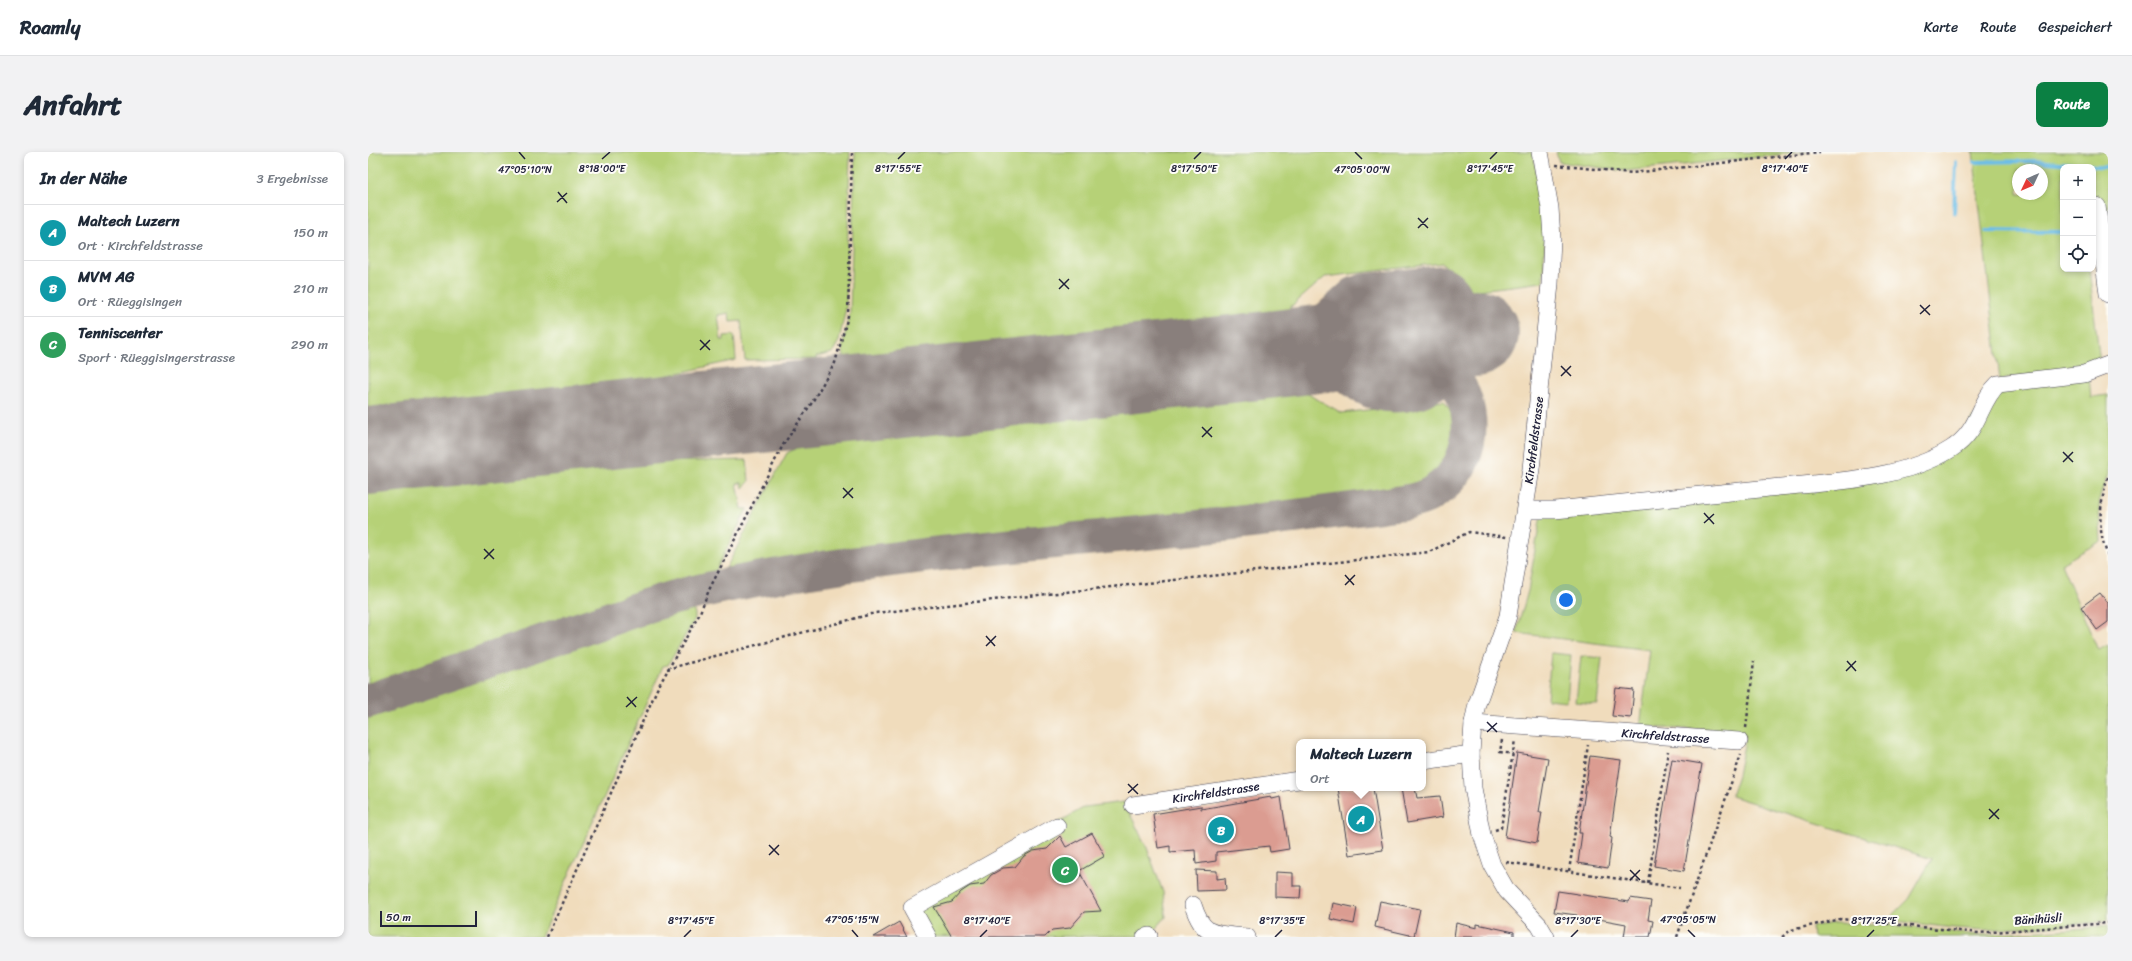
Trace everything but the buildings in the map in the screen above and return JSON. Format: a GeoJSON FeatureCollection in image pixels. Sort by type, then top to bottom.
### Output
{"type":"FeatureCollection","features":[{"type":"Feature","properties":{"kind":"street","name":"Kirchfeldstrasse"},"geometry":{"type":"LineString","coordinates":[[1541,158],[1551,222],[1552,263],[1536,431],[1526,510],[1520,538],[1508,616],[1477,704],[1473,723],[1470,754],[1473,788],[1482,835],[1492,865],[1507,891],[1539,925],[1546,937]]}},
{"type":"Feature","properties":{"kind":"street"},"geometry":{"type":"LineString","coordinates":[[2098,206],[2108,294]]}},
{"type":"Feature","properties":{"kind":"street"},"geometry":{"type":"LineString","coordinates":[[1526,510],[1555,510],[1829,482],[1895,473],[1924,463],[1952,449],[1968,434],[1976,423],[1990,392],[1998,384],[2084,374],[2108,365]]}},
{"type":"Feature","properties":{"kind":"street","name":"Kirchfeldstrasse"},"geometry":{"type":"LineString","coordinates":[[1473,723],[1742,742]]}},
{"type":"Feature","properties":{"kind":"street"},"geometry":{"type":"LineString","coordinates":[[1426,761],[1470,754]]}},
{"type":"Feature","properties":{"kind":"street","name":"Kirchfeldstrasse"},"geometry":{"type":"LineString","coordinates":[[1133,805],[1296,780]]}},
{"type":"Feature","properties":{"kind":"street"},"geometry":{"type":"LineString","coordinates":[[928,937],[912,908],[1057,826]]}},
{"type":"Feature","properties":{"kind":"street"},"geometry":{"type":"LineString","coordinates":[[1193,905],[1197,921],[1203,930],[1209,934],[1247,937]]}},
{"type":"Feature","properties":{"kind":"path"},"geometry":{"type":"LineString","coordinates":[[547,937],[667,669],[672,664],[699,615],[709,590],[783,445],[811,404],[835,363],[848,316],[852,152]]}},
{"type":"Feature","properties":{"kind":"path"},"geometry":{"type":"LineString","coordinates":[[1541,158],[1632,173],[1820,152]]}},
{"type":"Feature","properties":{"kind":"path"},"geometry":{"type":"LineString","coordinates":[[2108,477],[2102,497],[2100,514],[2102,533],[2108,555]]}},
{"type":"Feature","properties":{"kind":"path"},"geometry":{"type":"LineString","coordinates":[[667,669],[875,613],[1429,552],[1469,532],[1520,538]]}},
{"type":"Feature","properties":{"kind":"path"},"geometry":{"type":"LineString","coordinates":[[1677,937],[1739,765],[1754,661]]}},
{"type":"Feature","properties":{"kind":"path"},"geometry":{"type":"LineString","coordinates":[[1503,733],[1500,752],[1513,754]]}},
{"type":"Feature","properties":{"kind":"path"},"geometry":{"type":"LineString","coordinates":[[1482,835],[1501,828],[1516,734]]}},
{"type":"Feature","properties":{"kind":"path"},"geometry":{"type":"LineString","coordinates":[[1569,871],[1589,738]]}},
{"type":"Feature","properties":{"kind":"path"},"geometry":{"type":"LineString","coordinates":[[1648,883],[1668,749]]}},
{"type":"Feature","properties":{"kind":"path"},"geometry":{"type":"LineString","coordinates":[[1492,865],[1505,862],[1680,888]]}},
{"type":"Feature","properties":{"kind":"path","name":"Bänihüsli"},"geometry":{"type":"LineString","coordinates":[[1782,937],[1791,930],[1812,924],[1841,919],[1888,922],[1931,929],[1979,933],[2108,922]]}},
{"type":"Feature","properties":{"kind":"green space"},"geometry":{"type":"Polygon","coordinates":[[[368,152],[850,152],[846,308],[839,341],[832,353],[816,357],[816,359],[745,360],[741,321],[730,322],[729,313],[718,315],[721,340],[724,340],[724,336],[734,335],[736,360],[634,383],[375,414],[368,412],[368,152]]]}},
{"type":"Feature","properties":{"kind":"green space"},"geometry":{"type":"Polygon","coordinates":[[[855,152],[1533,152],[1543,204],[1545,239],[1543,282],[1471,291],[1442,263],[1325,277],[1286,311],[845,360],[842,348],[850,313],[855,152]]]}},
{"type":"Feature","properties":{"kind":"green space"},"geometry":{"type":"Polygon","coordinates":[[[1556,152],[1807,152],[1625,171],[1559,162],[1556,152]]]}},
{"type":"Feature","properties":{"kind":"green space"},"geometry":{"type":"Polygon","coordinates":[[[1973,152],[2108,152],[2108,249],[2096,212],[2096,164],[2060,164],[2060,272],[2089,272],[2100,363],[2000,380],[1973,152]]]}},
{"type":"Feature","properties":{"kind":"green space"},"geometry":{"type":"Polygon","coordinates":[[[2089,377],[2091,397],[2108,395],[2108,474],[2100,496],[2099,510],[2101,541],[2061,564],[2098,650],[2108,645],[2108,920],[2092,923],[1986,930],[1953,928],[1888,920],[1909,899],[1932,859],[1731,796],[1738,775],[1746,735],[1711,730],[1640,727],[1650,650],[1516,633],[1528,591],[1541,515],[1938,460],[1998,389],[2089,377]]]}},
{"type":"Feature","properties":{"kind":"green space"},"geometry":{"type":"Polygon","coordinates":[[[1297,388],[1342,413],[1444,401],[1452,414],[1456,427],[1456,440],[1452,453],[1446,465],[1437,475],[1426,484],[1413,491],[801,560],[722,576],[787,453],[793,450],[835,439],[1297,388]]]}},
{"type":"Feature","properties":{"kind":"green space"},"geometry":{"type":"Polygon","coordinates":[[[747,460],[749,482],[743,488],[742,483],[737,483],[742,509],[747,509],[712,578],[673,588],[368,689],[368,493],[374,490],[640,461],[747,460]]]}},
{"type":"Feature","properties":{"kind":"green space"},"geometry":{"type":"Polygon","coordinates":[[[692,603],[695,619],[668,665],[663,666],[541,937],[368,937],[368,711],[615,626],[692,603]]]}},
{"type":"Feature","properties":{"kind":"green space"},"geometry":{"type":"Polygon","coordinates":[[[1551,653],[1571,655],[1567,701],[1547,699],[1551,653]]]}},
{"type":"Feature","properties":{"kind":"green space"},"geometry":{"type":"Polygon","coordinates":[[[1581,656],[1602,658],[1597,704],[1576,702],[1581,656]]]}},
{"type":"Feature","properties":{"kind":"green space"},"geometry":{"type":"Polygon","coordinates":[[[1124,802],[1147,848],[1163,892],[1166,917],[1149,936],[918,937],[904,911],[1085,807],[1124,802]]]}},
{"type":"Feature","properties":{"kind":"green space"},"geometry":{"type":"Polygon","coordinates":[[[1835,923],[1883,924],[1979,935],[2087,928],[2108,925],[2108,937],[1813,937],[1812,926],[1835,923]]]}},
{"type":"Feature","properties":{"kind":"waterway"},"geometry":{"type":"LineString","coordinates":[[1974,162],[2035,161],[2108,167]]}},
{"type":"Feature","properties":{"kind":"waterway"},"geometry":{"type":"LineString","coordinates":[[1954,213],[1956,162]]}},
{"type":"Feature","properties":{"kind":"waterway"},"geometry":{"type":"LineString","coordinates":[[1986,231],[2060,232]]}},
{"type":"Feature","properties":{"kind":"taxiway"},"geometry":{"type":"LineString","coordinates":[[1285,353],[1299,345],[1355,294],[1364,291],[1441,283],[1454,293],[1460,308],[1463,324],[1457,355],[1449,368],[1439,379],[1426,388],[1411,393],[1394,395],[1379,393],[1366,388],[1355,381],[1328,358],[1319,353],[1308,350]]}},
{"type":"Feature","properties":{"kind":"taxiway"},"geometry":{"type":"LineString","coordinates":[[368,701],[653,604],[680,596],[757,579],[861,563],[1254,521],[1398,503],[1423,498],[1443,485],[1454,473],[1462,459],[1467,444],[1469,428],[1468,412],[1456,381],[1440,363],[1420,352],[1376,342]]}},
{"type":"Feature","properties":{"kind":"taxiway"},"geometry":{"type":"LineString","coordinates":[[368,454],[383,450]]}},
{"type":"Feature","properties":{"kind":"runway"},"geometry":{"type":"LineString","coordinates":[[368,451],[1259,356],[1376,342],[1475,333]]}},
{"type":"Feature","properties":{"kind":"place","name":"Maltech Luzern"},"geometry":{"type":"Point","coordinates":[1361,819]}},
{"type":"Feature","properties":{"kind":"place","name":"MVM AG"},"geometry":{"type":"Point","coordinates":[1221,830]}},
{"type":"Feature","properties":{"kind":"place","name":"Tenniscenter"},"geometry":{"type":"Point","coordinates":[1065,870]}}]}
